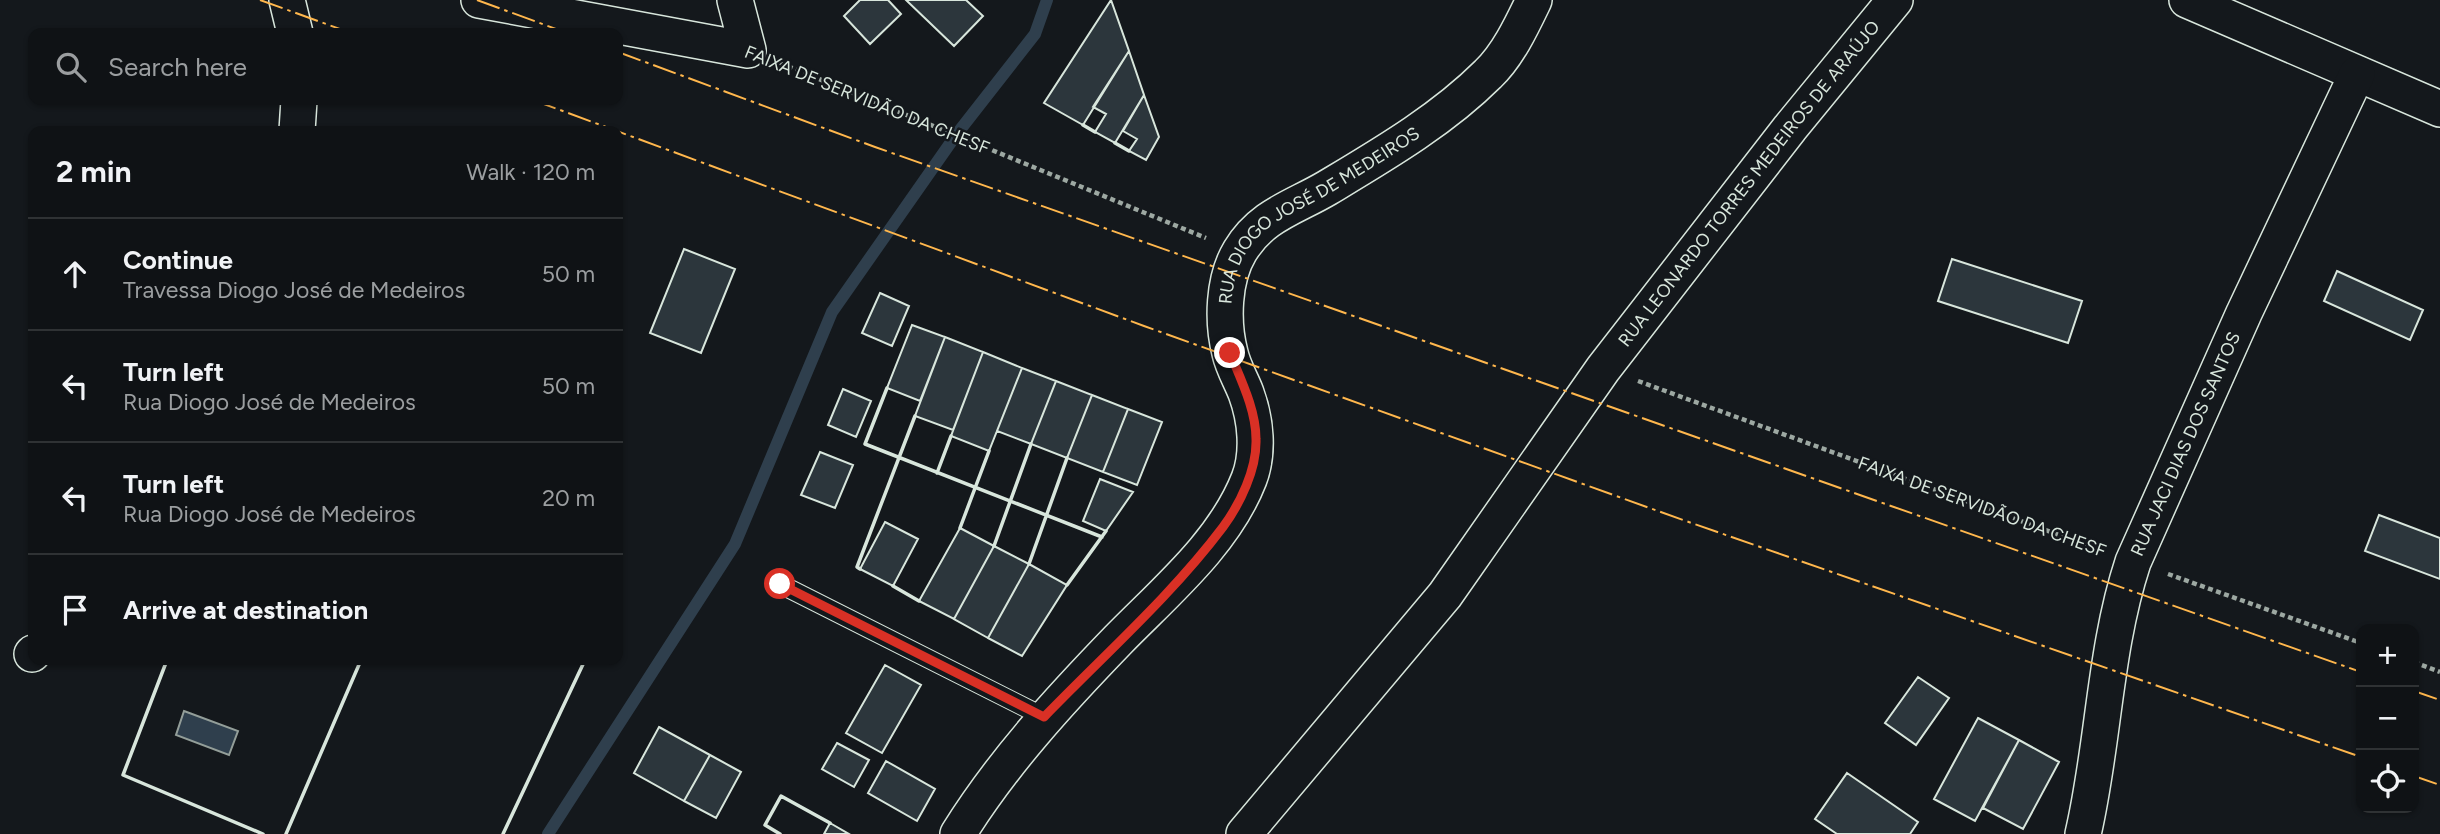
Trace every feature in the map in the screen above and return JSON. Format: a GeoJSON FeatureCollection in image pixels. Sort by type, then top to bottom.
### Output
{"type":"FeatureCollection","features":[{"type":"Feature","properties":{"kind":"street"},"geometry":{"type":"LineString","coordinates":[[287,0],[294,28]]}},
{"type":"Feature","properties":{"kind":"street","name":"FAIXA DE SERVIDÃO DA CHESF"},"geometry":{"type":"LineString","coordinates":[[479,0],[748,50]]}},
{"type":"Feature","properties":{"kind":"street"},"geometry":{"type":"LineString","coordinates":[[735,0],[748,50]]}},
{"type":"Feature","properties":{"kind":"street","name":"RUA DIOGO JOSÉ DE MEDEIROS"},"geometry":{"type":"LineString","coordinates":[[958,834],[1005,766],[1044,717],[1180,576],[1224,526],[1250,478],[1256,439],[1248,396],[1230,353],[1225,310],[1229,280],[1239,252],[1259,227],[1282,209],[1314,195],[1367,164],[1443,112],[1490,73],[1520,29],[1534,0]]}},
{"type":"Feature","properties":{"kind":"street","name":"RUA LEONARDO TORRES MEDEIROS DE ARAÚJO"},"geometry":{"type":"LineString","coordinates":[[1244,834],[1445,595],[1603,369],[1790,128],[1895,0]]}},
{"type":"Feature","properties":{"kind":"street"},"geometry":{"type":"LineString","coordinates":[[2202,3],[2440,109]]}},
{"type":"Feature","properties":{"kind":"street","name":"RUA JACI DIAS DOS SANTOS"},"geometry":{"type":"LineString","coordinates":[[2083,834],[2099,755],[2119,604],[2133,562],[2244,313],[2357,74]]}},
{"type":"Feature","properties":{"kind":"street"},"geometry":{"type":"LineString","coordinates":[[297,126],[299,105]]}},
{"type":"Feature","properties":{"kind":"lane"},"geometry":{"type":"LineString","coordinates":[[780,584],[1044,717]]}},
{"type":"Feature","properties":{"kind":"path","name":"FAIXA DE SERVIDÃO DA CHESF"},"geometry":{"type":"LineString","coordinates":[[748,50],[1239,252]]}},
{"type":"Feature","properties":{"kind":"path","name":"FAIXA DE SERVIDÃO DA CHESF"},"geometry":{"type":"LineString","coordinates":[[1603,369],[2356,641]]}},
{"type":"Feature","properties":{"kind":"path"},"geometry":{"type":"LineString","coordinates":[[2419,664],[2440,672]]}},
{"type":"Feature","properties":{"kind":"water"},"geometry":{"type":"Polygon","coordinates":[[[184,711],[238,731],[229,755],[176,735],[184,711]]]}},
{"type":"Feature","properties":{"kind":"building"},"geometry":{"type":"Polygon","coordinates":[[[860,0],[888,0],[901,14],[870,44],[844,16],[860,0]]]}},
{"type":"Feature","properties":{"kind":"building"},"geometry":{"type":"Polygon","coordinates":[[[906,0],[966,0],[983,16],[954,46],[906,0]]]}},
{"type":"Feature","properties":{"kind":"building"},"geometry":{"type":"Polygon","coordinates":[[[1111,0],[1129,51],[1083,125],[1044,103],[1111,0]]]}},
{"type":"Feature","properties":{"kind":"building"},"geometry":{"type":"Polygon","coordinates":[[[1129,51],[1144,95],[1115,143],[1095,132],[1106,114],[1093,107],[1129,51]]]}},
{"type":"Feature","properties":{"kind":"building"},"geometry":{"type":"Polygon","coordinates":[[[1144,95],[1159,137],[1146,160],[1129,151],[1137,139],[1123,131],[1144,95]]]}},
{"type":"Feature","properties":{"kind":"building"},"geometry":{"type":"Polygon","coordinates":[[[684,249],[735,269],[701,353],[650,333],[684,249]]]}},
{"type":"Feature","properties":{"kind":"building"},"geometry":{"type":"Polygon","coordinates":[[[1952,259],[2082,301],[2068,343],[1938,301],[1952,259]]]}},
{"type":"Feature","properties":{"kind":"building"},"geometry":{"type":"Polygon","coordinates":[[[2337,271],[2423,310],[2410,340],[2324,301],[2337,271]]]}},
{"type":"Feature","properties":{"kind":"building"},"geometry":{"type":"Polygon","coordinates":[[[880,293],[909,306],[892,346],[862,333],[880,293]]]}},
{"type":"Feature","properties":{"kind":"building"},"geometry":{"type":"Polygon","coordinates":[[[912,325],[945,337],[920,401],[887,388],[912,325]]]}},
{"type":"Feature","properties":{"kind":"building"},"geometry":{"type":"Polygon","coordinates":[[[945,337],[983,352],[953,430],[915,416],[945,337]]]}},
{"type":"Feature","properties":{"kind":"building"},"geometry":{"type":"Polygon","coordinates":[[[983,352],[1022,368],[989,451],[951,436],[983,352]]]}},
{"type":"Feature","properties":{"kind":"building"},"geometry":{"type":"Polygon","coordinates":[[[1022,368],[1056,381],[1031,444],[997,431],[1022,368]]]}},
{"type":"Feature","properties":{"kind":"building"},"geometry":{"type":"Polygon","coordinates":[[[1056,381],[1092,395],[1067,458],[1031,444],[1056,381]]]}},
{"type":"Feature","properties":{"kind":"building"},"geometry":{"type":"Polygon","coordinates":[[[843,389],[871,401],[856,437],[828,425],[843,389]]]}},
{"type":"Feature","properties":{"kind":"building"},"geometry":{"type":"Polygon","coordinates":[[[1092,395],[1128,409],[1103,472],[1067,458],[1092,395]]]}},
{"type":"Feature","properties":{"kind":"building"},"geometry":{"type":"Polygon","coordinates":[[[1128,409],[1162,422],[1137,485],[1103,472],[1128,409]]]}},
{"type":"Feature","properties":{"kind":"building"},"geometry":{"type":"Polygon","coordinates":[[[820,452],[853,465],[835,508],[801,495],[820,452]]]}},
{"type":"Feature","properties":{"kind":"building"},"geometry":{"type":"Polygon","coordinates":[[[1100,479],[1133,492],[1106,531],[1083,521],[1100,479]]]}},
{"type":"Feature","properties":{"kind":"building"},"geometry":{"type":"Polygon","coordinates":[[[2379,515],[2440,538],[2440,579],[2365,551],[2379,515]]]}},
{"type":"Feature","properties":{"kind":"building"},"geometry":{"type":"Polygon","coordinates":[[[885,522],[918,539],[893,586],[860,569],[885,522]]]}},
{"type":"Feature","properties":{"kind":"building"},"geometry":{"type":"Polygon","coordinates":[[[960,528],[994,546],[954,619],[919,601],[960,528]]]}},
{"type":"Feature","properties":{"kind":"building"},"geometry":{"type":"Polygon","coordinates":[[[994,546],[1029,564],[988,638],[954,619],[994,546]]]}},
{"type":"Feature","properties":{"kind":"building"},"geometry":{"type":"Polygon","coordinates":[[[1029,564],[1067,585],[1022,656],[988,638],[1029,564]]]}},
{"type":"Feature","properties":{"kind":"building"},"geometry":{"type":"Polygon","coordinates":[[[885,665],[921,685],[882,753],[846,733],[885,665]]]}},
{"type":"Feature","properties":{"kind":"building"},"geometry":{"type":"Polygon","coordinates":[[[1918,677],[1949,698],[1916,745],[1885,723],[1918,677]]]}},
{"type":"Feature","properties":{"kind":"building"},"geometry":{"type":"Polygon","coordinates":[[[1978,718],[2019,740],[1975,821],[1934,799],[1978,718]]]}},
{"type":"Feature","properties":{"kind":"building"},"geometry":{"type":"Polygon","coordinates":[[[659,727],[710,755],[684,801],[634,773],[659,727]]]}},
{"type":"Feature","properties":{"kind":"building"},"geometry":{"type":"Polygon","coordinates":[[[2019,740],[2059,762],[2023,829],[1983,808],[2019,740]]]}},
{"type":"Feature","properties":{"kind":"building"},"geometry":{"type":"Polygon","coordinates":[[[837,743],[869,760],[854,787],[822,769],[837,743]]]}},
{"type":"Feature","properties":{"kind":"building"},"geometry":{"type":"Polygon","coordinates":[[[710,755],[741,772],[716,818],[684,801],[710,755]]]}},
{"type":"Feature","properties":{"kind":"building"},"geometry":{"type":"Polygon","coordinates":[[[886,761],[935,789],[917,821],[868,793],[886,761]]]}},
{"type":"Feature","properties":{"kind":"building"},"geometry":{"type":"Polygon","coordinates":[[[1847,773],[1918,822],[1910,834],[1837,834],[1815,819],[1847,773]]]}},
{"type":"Feature","properties":{"kind":"building"},"geometry":{"type":"Polygon","coordinates":[[[830,823],[849,834],[824,834],[830,823]]]}},
{"type":"Feature","properties":{"kind":"waterway"},"geometry":{"type":"LineString","coordinates":[[548,834],[735,544],[832,312],[956,135],[1035,34],[1047,0]]}},
{"type":"Feature","properties":{"kind":"wall"},"geometry":{"type":"LineString","coordinates":[[1083,125],[1095,132]]}},
{"type":"Feature","properties":{"kind":"wall"},"geometry":{"type":"LineString","coordinates":[[1115,143],[1129,151]]}},
{"type":"Feature","properties":{"kind":"wall"},"geometry":{"type":"LineString","coordinates":[[887,388],[865,444],[1102,537]]}},
{"type":"Feature","properties":{"kind":"wall"},"geometry":{"type":"LineString","coordinates":[[860,569],[857,567],[915,416]]}},
{"type":"Feature","properties":{"kind":"wall"},"geometry":{"type":"LineString","coordinates":[[937,473],[951,436]]}},
{"type":"Feature","properties":{"kind":"wall"},"geometry":{"type":"LineString","coordinates":[[994,546],[1031,444]]}},
{"type":"Feature","properties":{"kind":"wall"},"geometry":{"type":"LineString","coordinates":[[960,528],[989,451]]}},
{"type":"Feature","properties":{"kind":"wall"},"geometry":{"type":"LineString","coordinates":[[1029,564],[1067,458]]}},
{"type":"Feature","properties":{"kind":"wall"},"geometry":{"type":"LineString","coordinates":[[1067,585],[1106,531]]}},
{"type":"Feature","properties":{"kind":"wall"},"geometry":{"type":"LineString","coordinates":[[893,586],[919,601]]}},
{"type":"Feature","properties":{"kind":"wall"},"geometry":{"type":"LineString","coordinates":[[165,665],[123,775],[263,834]]}},
{"type":"Feature","properties":{"kind":"wall"},"geometry":{"type":"LineString","coordinates":[[286,834],[359,665]]}},
{"type":"Feature","properties":{"kind":"wall"},"geometry":{"type":"LineString","coordinates":[[503,834],[583,665]]}},
{"type":"Feature","properties":{"kind":"wall"},"geometry":{"type":"LineString","coordinates":[[780,834],[765,825],[781,796],[830,823]]}},
{"type":"Feature","properties":{"kind":"power"},"geometry":{"type":"LineString","coordinates":[[260,0],[337,28]]}},
{"type":"Feature","properties":{"kind":"power"},"geometry":{"type":"LineString","coordinates":[[477,0],[553,28]]}},
{"type":"Feature","properties":{"kind":"power"},"geometry":{"type":"LineString","coordinates":[[623,54],[875,147],[2356,670]]}},
{"type":"Feature","properties":{"kind":"power"},"geometry":{"type":"LineString","coordinates":[[547,105],[603,126]]}},
{"type":"Feature","properties":{"kind":"power"},"geometry":{"type":"LineString","coordinates":[[623,133],[1144,326],[1683,520],[2356,755]]}},
{"type":"Feature","properties":{"kind":"power"},"geometry":{"type":"LineString","coordinates":[[2419,693],[2440,700]]}},
{"type":"Feature","properties":{"kind":"power"},"geometry":{"type":"LineString","coordinates":[[2419,778],[2440,785]]}},
{"type":"Feature","properties":{"kind":"route"},"geometry":{"type":"LineString","coordinates":[[780,584],[1044,717],[1180,576],[1224,526],[1250,478],[1256,439],[1248,396],[1230,353]]}}]}
